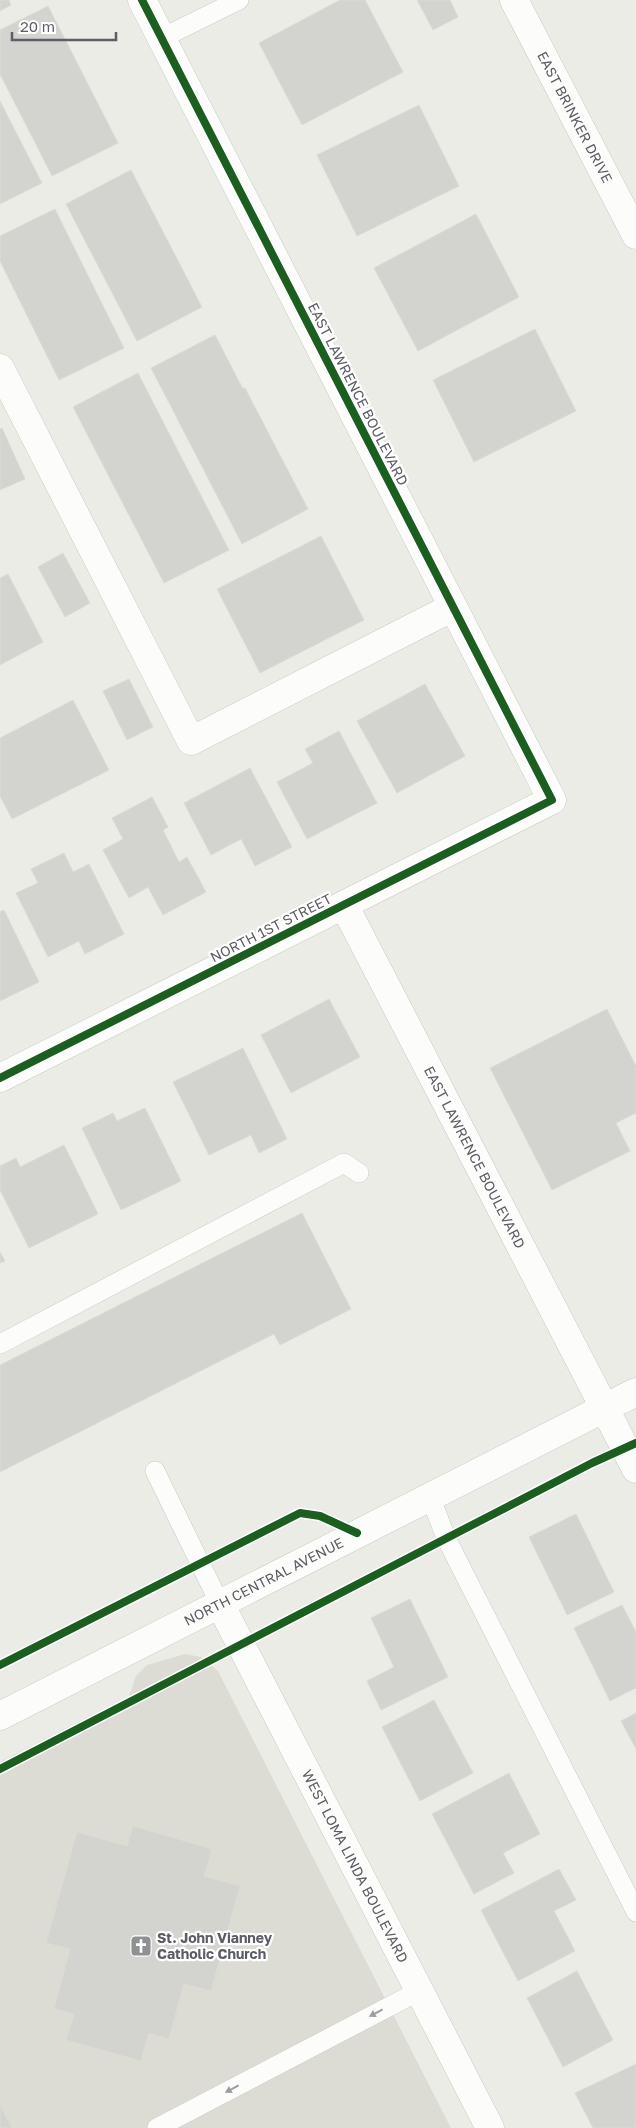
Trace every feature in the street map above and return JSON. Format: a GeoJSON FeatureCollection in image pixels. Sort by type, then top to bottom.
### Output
{"type":"FeatureCollection","features":[{"type":"Feature","properties":{"kind":"street","name":"EAST LAWRENCE BOULEVARD"},"geometry":{"type":"LineString","coordinates":[[142,0],[552,800]]}},
{"type":"Feature","properties":{"kind":"street","name":"EAST BRINKER DRIVE"},"geometry":{"type":"LineString","coordinates":[[514,0],[636,235]]}},
{"type":"Feature","properties":{"kind":"street"},"geometry":{"type":"LineString","coordinates":[[0,368],[191,740],[453,607]]}},
{"type":"Feature","properties":{"kind":"street","name":"NORTH 1ST STREET"},"geometry":{"type":"LineString","coordinates":[[0,1078],[552,800]]}},
{"type":"Feature","properties":{"kind":"street","name":"EAST LAWRENCE BOULEVARD"},"geometry":{"type":"LineString","coordinates":[[344,905],[636,1469]]}},
{"type":"Feature","properties":{"kind":"street","name":"NORTH CENTRAL AVENUE"},"geometry":{"type":"LineString","coordinates":[[0,1716],[636,1392]]}},
{"type":"Feature","properties":{"kind":"street","name":"WEST LOMA LINDA BOULEVARD"},"geometry":{"type":"LineString","coordinates":[[220,1604],[490,2128]]}},
{"type":"Feature","properties":{"kind":"lane"},"geometry":{"type":"LineString","coordinates":[[162,38],[240,0]]}},
{"type":"Feature","properties":{"kind":"lane"},"geometry":{"type":"LineString","coordinates":[[0,1344],[344,1163],[360,1174]]}},
{"type":"Feature","properties":{"kind":"lane"},"geometry":{"type":"LineString","coordinates":[[155,1472],[220,1604]]}},
{"type":"Feature","properties":{"kind":"lane"},"geometry":{"type":"LineString","coordinates":[[430,1496],[446,1538],[636,1912]]}},
{"type":"Feature","properties":{"kind":"lane"},"geometry":{"type":"LineString","coordinates":[[157,2128],[419,1991]]}},
{"type":"Feature","properties":{"kind":"shaded area"},"geometry":{"type":"Polygon","coordinates":[[[185,1654],[201,1657],[218,1671],[451,2128],[0,2128],[0,1762],[129,1696],[136,1676],[147,1665],[185,1654]]]}},
{"type":"Feature","properties":{"kind":"building"},"geometry":{"type":"Polygon","coordinates":[[[0,0],[9,0],[11,5],[0,11],[0,0]]]}},
{"type":"Feature","properties":{"kind":"building"},"geometry":{"type":"Polygon","coordinates":[[[340,0],[365,0],[403,72],[302,125],[259,43],[340,0]]]}},
{"type":"Feature","properties":{"kind":"building"},"geometry":{"type":"Polygon","coordinates":[[[417,0],[450,0],[458,17],[433,30],[417,0]]]}},
{"type":"Feature","properties":{"kind":"building"},"geometry":{"type":"Polygon","coordinates":[[[48,6],[118,143],[52,176],[0,74],[0,30],[48,6]]]}},
{"type":"Feature","properties":{"kind":"building"},"geometry":{"type":"Polygon","coordinates":[[[0,101],[42,183],[0,204],[0,101]]]}},
{"type":"Feature","properties":{"kind":"building"},"geometry":{"type":"Polygon","coordinates":[[[419,105],[459,186],[357,236],[317,155],[419,105]]]}},
{"type":"Feature","properties":{"kind":"building"},"geometry":{"type":"Polygon","coordinates":[[[131,170],[202,307],[137,341],[66,204],[131,170]]]}},
{"type":"Feature","properties":{"kind":"building"},"geometry":{"type":"Polygon","coordinates":[[[55,209],[124,348],[59,380],[0,261],[0,236],[55,209]]]}},
{"type":"Feature","properties":{"kind":"building"},"geometry":{"type":"Polygon","coordinates":[[[476,214],[519,297],[418,351],[374,268],[476,214]]]}},
{"type":"Feature","properties":{"kind":"building"},"geometry":{"type":"Polygon","coordinates":[[[535,329],[576,411],[474,462],[433,380],[535,329]]]}},
{"type":"Feature","properties":{"kind":"building"},"geometry":{"type":"Polygon","coordinates":[[[215,335],[308,509],[242,544],[151,368],[215,335]]]}},
{"type":"Feature","properties":{"kind":"building"},"geometry":{"type":"Polygon","coordinates":[[[138,373],[229,550],[164,583],[73,407],[138,373]]]}},
{"type":"Feature","properties":{"kind":"building"},"geometry":{"type":"Polygon","coordinates":[[[2,428],[25,479],[0,490],[0,429],[2,428]]]}},
{"type":"Feature","properties":{"kind":"building"},"geometry":{"type":"Polygon","coordinates":[[[321,536],[364,620],[260,673],[217,589],[321,536]]]}},
{"type":"Feature","properties":{"kind":"building"},"geometry":{"type":"Polygon","coordinates":[[[63,553],[90,603],[65,617],[38,567],[63,553]]]}},
{"type":"Feature","properties":{"kind":"building"},"geometry":{"type":"Polygon","coordinates":[[[8,574],[43,642],[0,665],[0,578],[8,574]]]}},
{"type":"Feature","properties":{"kind":"building"},"geometry":{"type":"Polygon","coordinates":[[[129,679],[153,727],[127,740],[103,691],[129,679]]]}},
{"type":"Feature","properties":{"kind":"building"},"geometry":{"type":"Polygon","coordinates":[[[425,684],[465,756],[397,793],[357,721],[425,684]]]}},
{"type":"Feature","properties":{"kind":"building"},"geometry":{"type":"Polygon","coordinates":[[[73,700],[109,770],[12,819],[0,796],[0,738],[73,700]]]}},
{"type":"Feature","properties":{"kind":"building"},"geometry":{"type":"Polygon","coordinates":[[[339,731],[377,803],[307,839],[277,782],[313,763],[305,749],[339,731]]]}},
{"type":"Feature","properties":{"kind":"building"},"geometry":{"type":"Polygon","coordinates":[[[250,768],[292,847],[255,866],[241,839],[211,855],[184,803],[250,768]]]}},
{"type":"Feature","properties":{"kind":"building"},"geometry":{"type":"Polygon","coordinates":[[[152,797],[168,827],[163,830],[179,862],[187,857],[206,892],[163,915],[148,887],[129,898],[103,850],[123,839],[112,818],[152,797]]]}},
{"type":"Feature","properties":{"kind":"building"},"geometry":{"type":"Polygon","coordinates":[[[64,853],[73,872],[89,864],[124,934],[85,954],[79,941],[48,957],[16,893],[38,883],[31,869],[64,853]]]}},
{"type":"Feature","properties":{"kind":"building"},"geometry":{"type":"Polygon","coordinates":[[[4,910],[39,982],[0,1001],[0,912],[4,910]]]}},
{"type":"Feature","properties":{"kind":"building"},"geometry":{"type":"Polygon","coordinates":[[[329,999],[360,1057],[291,1093],[261,1035],[329,999]]]}},
{"type":"Feature","properties":{"kind":"building"},"geometry":{"type":"Polygon","coordinates":[[[607,1009],[636,1066],[636,1113],[616,1123],[630,1151],[552,1190],[490,1068],[607,1009]]]}},
{"type":"Feature","properties":{"kind":"building"},"geometry":{"type":"Polygon","coordinates":[[[243,1048],[287,1139],[259,1153],[251,1135],[209,1155],[173,1082],[243,1048]]]}},
{"type":"Feature","properties":{"kind":"building"},"geometry":{"type":"Polygon","coordinates":[[[145,1108],[181,1181],[121,1210],[82,1128],[113,1113],[117,1121],[145,1108]]]}},
{"type":"Feature","properties":{"kind":"building"},"geometry":{"type":"Polygon","coordinates":[[[64,1145],[98,1214],[29,1248],[0,1190],[0,1166],[16,1158],[20,1167],[64,1145]]]}},
{"type":"Feature","properties":{"kind":"building"},"geometry":{"type":"Polygon","coordinates":[[[302,1213],[351,1309],[280,1345],[274,1334],[0,1472],[0,1365],[302,1213]]]}},
{"type":"Feature","properties":{"kind":"building"},"geometry":{"type":"Polygon","coordinates":[[[0,1252],[5,1261],[0,1263],[0,1252]]]}},
{"type":"Feature","properties":{"kind":"building"},"geometry":{"type":"Polygon","coordinates":[[[576,1514],[614,1592],[567,1615],[529,1537],[576,1514]]]}},
{"type":"Feature","properties":{"kind":"building"},"geometry":{"type":"Polygon","coordinates":[[[410,1599],[448,1677],[381,1710],[367,1681],[394,1667],[371,1618],[410,1599]]]}},
{"type":"Feature","properties":{"kind":"building"},"geometry":{"type":"Polygon","coordinates":[[[622,1605],[636,1632],[636,1688],[610,1701],[574,1628],[622,1605]]]}},
{"type":"Feature","properties":{"kind":"building"},"geometry":{"type":"Polygon","coordinates":[[[434,1700],[473,1773],[420,1801],[382,1727],[434,1700]]]}},
{"type":"Feature","properties":{"kind":"building"},"geometry":{"type":"Polygon","coordinates":[[[636,1713],[636,1749],[621,1721],[636,1713]]]}},
{"type":"Feature","properties":{"kind":"building"},"geometry":{"type":"Polygon","coordinates":[[[509,1773],[540,1834],[503,1853],[514,1873],[474,1894],[432,1814],[509,1773]]]}},
{"type":"Feature","properties":{"kind":"building","name":"St. John Vianney Catholic Church"},"geometry":{"type":"Polygon","coordinates":[[[133,1826],[212,1849],[204,1876],[240,1886],[211,1991],[184,1984],[169,2039],[149,2033],[141,2061],[66,2040],[74,2014],[54,2009],[70,1949],[46,1943],[77,1832],[127,1846],[133,1826]]]}},
{"type":"Feature","properties":{"kind":"building"},"geometry":{"type":"Polygon","coordinates":[[[559,1869],[576,1900],[554,1911],[575,1951],[518,1981],[481,1910],[559,1869]]]}},
{"type":"Feature","properties":{"kind":"building"},"geometry":{"type":"Polygon","coordinates":[[[577,1971],[613,2040],[563,2067],[527,1998],[577,1971]]]}},
{"type":"Feature","properties":{"kind":"building"},"geometry":{"type":"Polygon","coordinates":[[[636,2064],[636,2128],[593,2128],[575,2093],[636,2064]]]}},
{"type":"Feature","properties":{"kind":"building"},"geometry":{"type":"Polygon","coordinates":[[[0,2105],[12,2128],[0,2128],[0,2105]]]}},
{"type":"Feature","properties":{"kind":"cycle path"},"geometry":{"type":"LineString","coordinates":[[0,1078],[552,800],[142,0]]}},
{"type":"Feature","properties":{"kind":"cycle path"},"geometry":{"type":"LineString","coordinates":[[0,1769],[592,1463],[636,1443]]}},
{"type":"Feature","properties":{"kind":"cycle path"},"geometry":{"type":"LineString","coordinates":[[0,1665],[300,1513],[320,1516],[357,1533]]}},
{"type":"Feature","properties":{"kind":"place","name":"St. John Vianney Catholic Church"},"geometry":{"type":"Point","coordinates":[141,1946]}}]}
